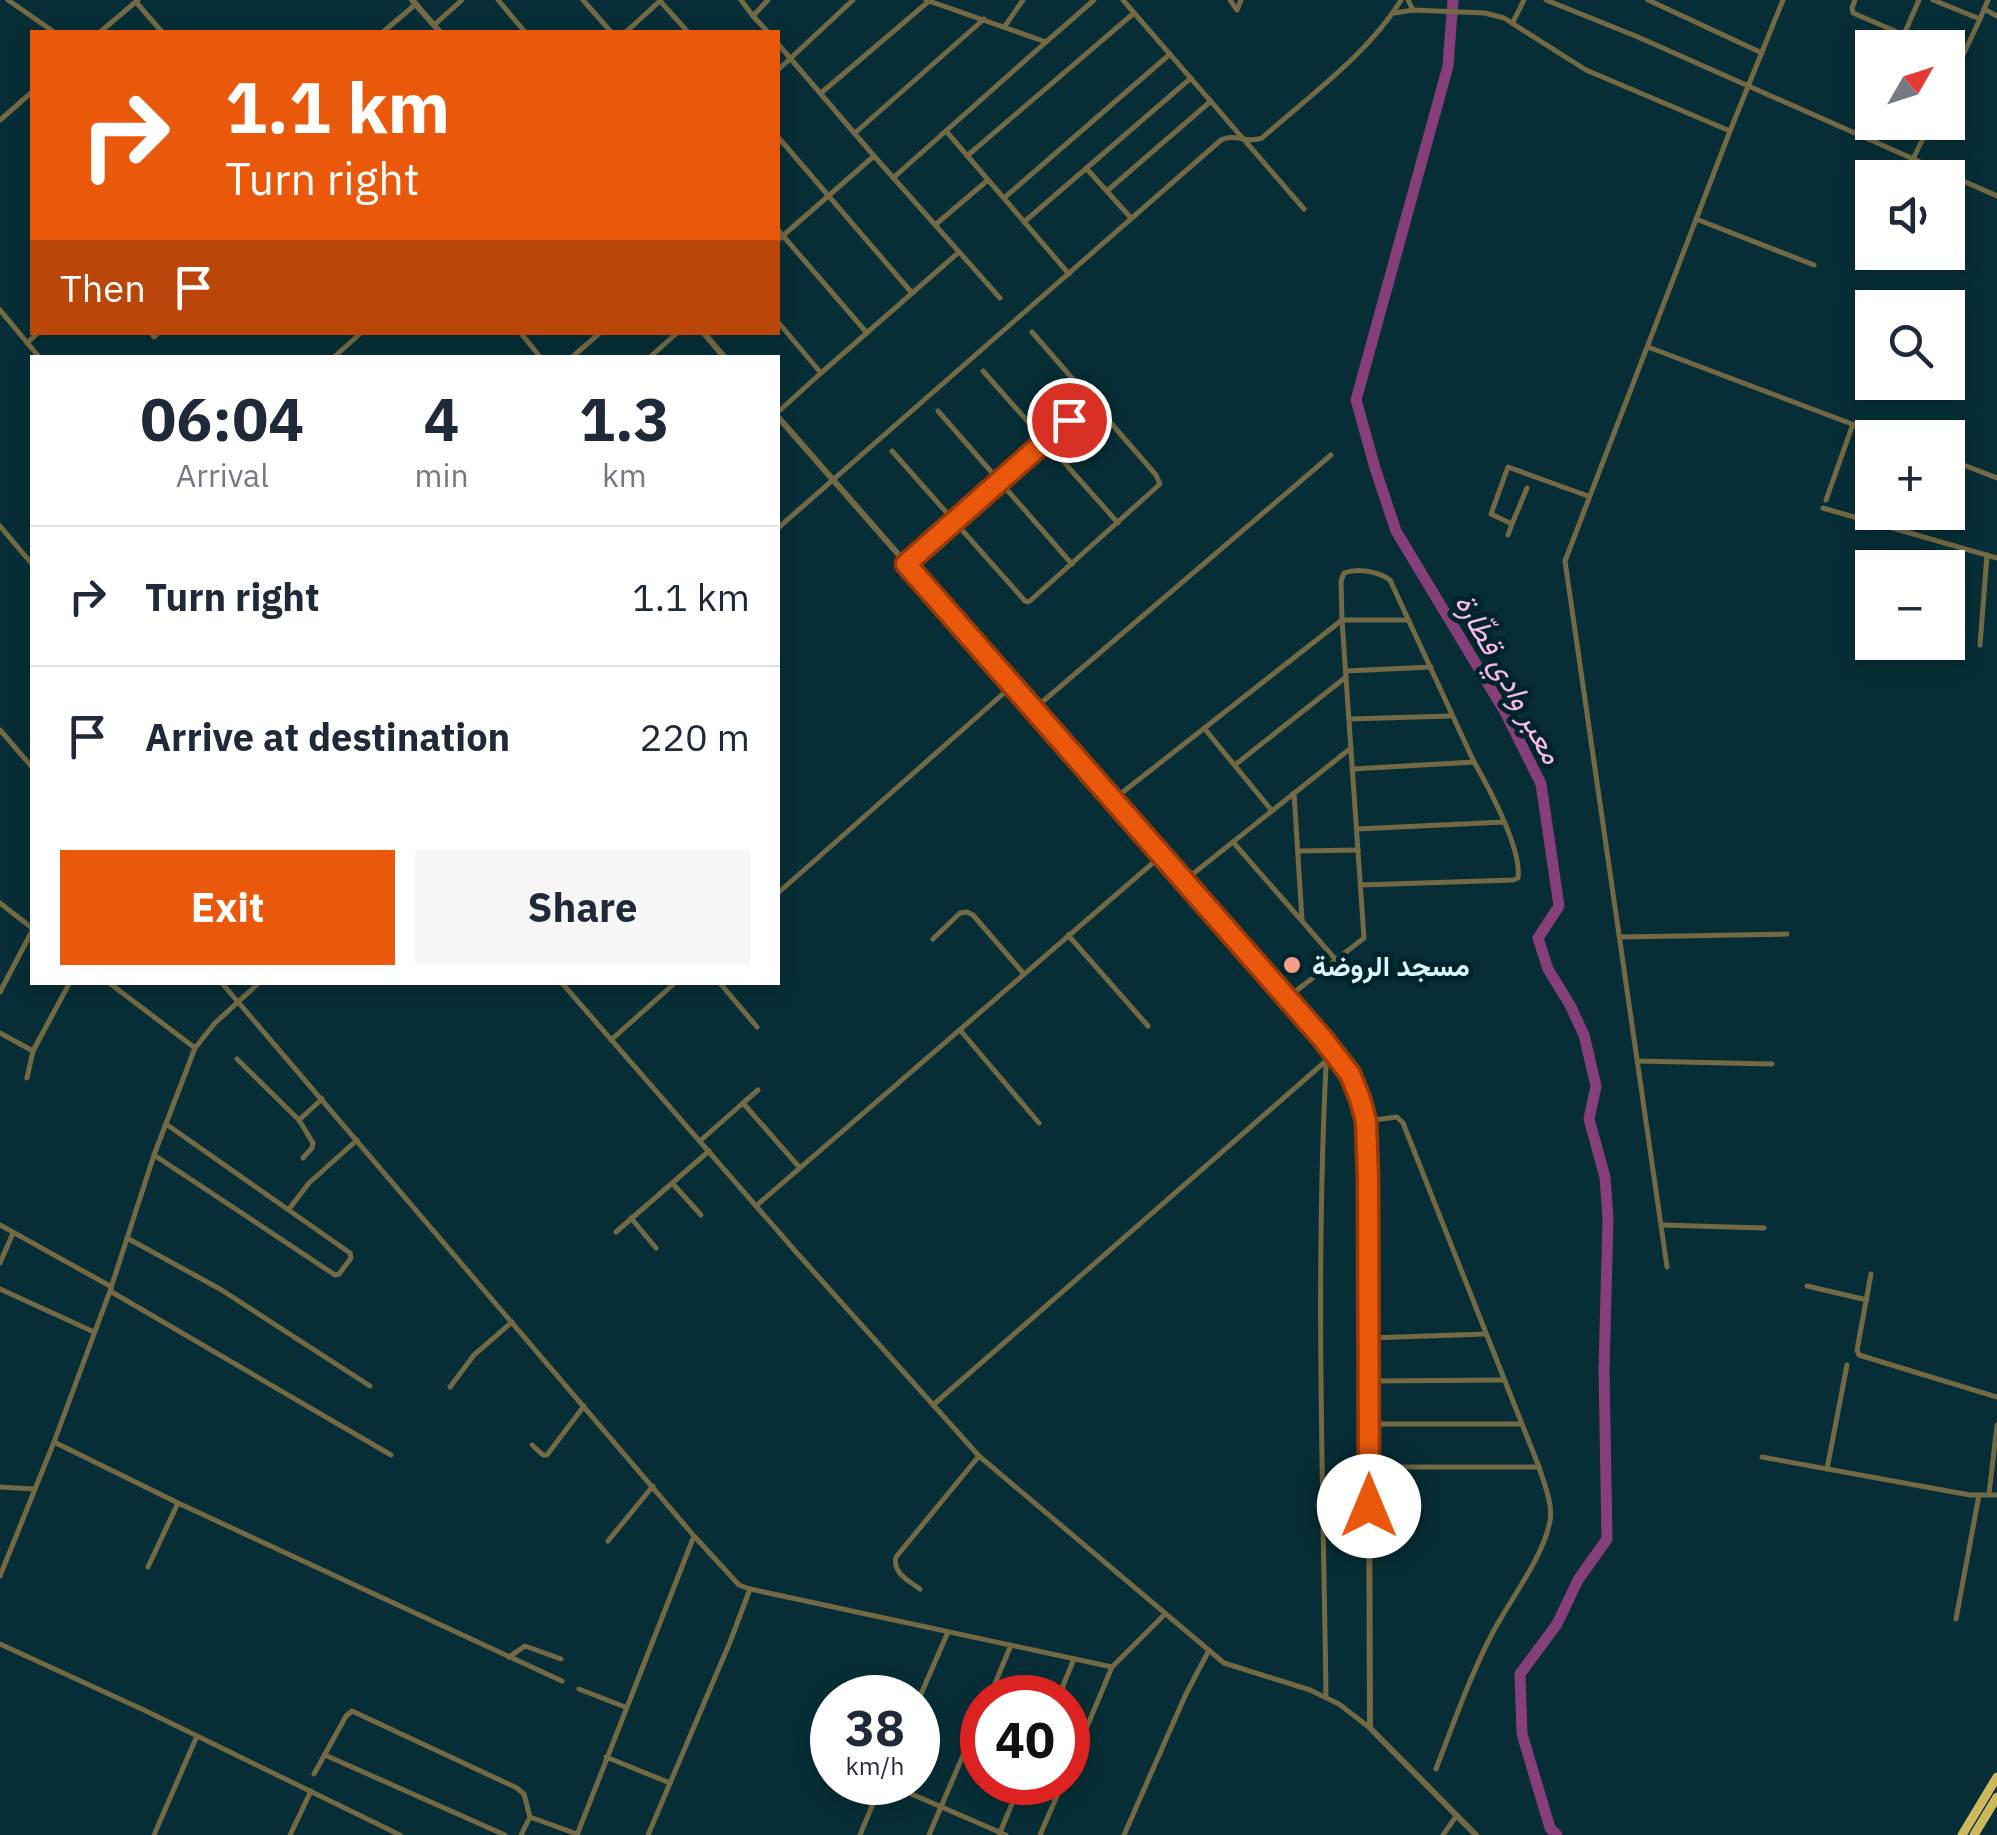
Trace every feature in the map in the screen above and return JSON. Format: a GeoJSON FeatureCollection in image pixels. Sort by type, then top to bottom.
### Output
{"type":"FeatureCollection","features":[{"type":"Feature","properties":{"kind":"highway"},"geometry":{"type":"LineString","coordinates":[[1962,1835],[1997,1776]]}},
{"type":"Feature","properties":{"kind":"highway"},"geometry":{"type":"LineString","coordinates":[[1974,1835],[1997,1797]]}},
{"type":"Feature","properties":{"kind":"street"},"geometry":{"type":"LineString","coordinates":[[8,0],[51,30]]}},
{"type":"Feature","properties":{"kind":"street"},"geometry":{"type":"LineString","coordinates":[[434,25],[462,0]]}},
{"type":"Feature","properties":{"kind":"street"},"geometry":{"type":"LineString","coordinates":[[498,0],[523,30]]}},
{"type":"Feature","properties":{"kind":"street"},"geometry":{"type":"LineString","coordinates":[[582,0],[609,30]]}},
{"type":"Feature","properties":{"kind":"street"},"geometry":{"type":"LineString","coordinates":[[628,30],[660,0],[686,30]]}},
{"type":"Feature","properties":{"kind":"street"},"geometry":{"type":"LineString","coordinates":[[740,0],[766,30]]}},
{"type":"Feature","properties":{"kind":"street"},"geometry":{"type":"LineString","coordinates":[[753,16],[768,0]]}},
{"type":"Feature","properties":{"kind":"street"},"geometry":{"type":"LineString","coordinates":[[780,68],[853,0]]}},
{"type":"Feature","properties":{"kind":"street"},"geometry":{"type":"LineString","coordinates":[[1005,26],[1024,0]]}},
{"type":"Feature","properties":{"kind":"street"},"geometry":{"type":"LineString","coordinates":[[893,178],[1094,0]]}},
{"type":"Feature","properties":{"kind":"street"},"geometry":{"type":"LineString","coordinates":[[1123,0],[1304,209]]}},
{"type":"Feature","properties":{"kind":"street"},"geometry":{"type":"LineString","coordinates":[[967,156],[1133,11],[1134,0]]}},
{"type":"Feature","properties":{"kind":"street"},"geometry":{"type":"LineString","coordinates":[[1230,0],[1238,10],[1241,0]]}},
{"type":"Feature","properties":{"kind":"street"},"geometry":{"type":"LineString","coordinates":[[780,526],[1221,140],[1230,136],[1243,140],[1262,138],[1370,40],[1402,0],[1413,10]]}},
{"type":"Feature","properties":{"kind":"street"},"geometry":{"type":"LineString","coordinates":[[1512,22],[1524,0]]}},
{"type":"Feature","properties":{"kind":"street"},"geometry":{"type":"LineString","coordinates":[[1546,0],[1855,133]]}},
{"type":"Feature","properties":{"kind":"street"},"geometry":{"type":"LineString","coordinates":[[1648,0],[1762,53]]}},
{"type":"Feature","properties":{"kind":"street"},"geometry":{"type":"LineString","coordinates":[[1668,1267],[1566,554],[1783,0]]}},
{"type":"Feature","properties":{"kind":"street"},"geometry":{"type":"LineString","coordinates":[[1855,0],[1852,8],[1857,16],[1892,30]]}},
{"type":"Feature","properties":{"kind":"street"},"geometry":{"type":"LineString","coordinates":[[1906,30],[1919,0]]}},
{"type":"Feature","properties":{"kind":"street"},"geometry":{"type":"LineString","coordinates":[[1933,0],[1980,19]]}},
{"type":"Feature","properties":{"kind":"street"},"geometry":{"type":"LineString","coordinates":[[1965,51],[1988,0]]}},
{"type":"Feature","properties":{"kind":"street"},"geometry":{"type":"LineString","coordinates":[[102,30],[137,1],[160,30]]}},
{"type":"Feature","properties":{"kind":"street"},"geometry":{"type":"LineString","coordinates":[[820,94],[928,1],[948,3],[1046,42]]}},
{"type":"Feature","properties":{"kind":"street"},"geometry":{"type":"LineString","coordinates":[[386,30],[414,2],[438,30]]}},
{"type":"Feature","properties":{"kind":"street"},"geometry":{"type":"LineString","coordinates":[[1392,14],[1413,10],[1495,16],[1512,22],[1586,70],[1730,132]]}},
{"type":"Feature","properties":{"kind":"street"},"geometry":{"type":"LineString","coordinates":[[1984,10],[1997,16]]}},
{"type":"Feature","properties":{"kind":"street"},"geometry":{"type":"LineString","coordinates":[[854,134],[984,19]]}},
{"type":"Feature","properties":{"kind":"street"},"geometry":{"type":"LineString","coordinates":[[780,46],[1000,298]]}},
{"type":"Feature","properties":{"kind":"street"},"geometry":{"type":"LineString","coordinates":[[1004,198],[1170,54]]}},
{"type":"Feature","properties":{"kind":"street"},"geometry":{"type":"LineString","coordinates":[[1024,222],[1191,78]]}},
{"type":"Feature","properties":{"kind":"street"},"geometry":{"type":"LineString","coordinates":[[0,120],[30,94]]}},
{"type":"Feature","properties":{"kind":"street"},"geometry":{"type":"LineString","coordinates":[[1107,191],[1210,101]]}},
{"type":"Feature","properties":{"kind":"street"},"geometry":{"type":"LineString","coordinates":[[946,132],[1069,274]]}},
{"type":"Feature","properties":{"kind":"street"},"geometry":{"type":"LineString","coordinates":[[780,138],[912,293]]}},
{"type":"Feature","properties":{"kind":"street"},"geometry":{"type":"LineString","coordinates":[[1870,140],[1997,196]]}},
{"type":"Feature","properties":{"kind":"street"},"geometry":{"type":"LineString","coordinates":[[1913,159],[1922,140]]}},
{"type":"Feature","properties":{"kind":"street"},"geometry":{"type":"LineString","coordinates":[[780,234],[874,156]]}},
{"type":"Feature","properties":{"kind":"street"},"geometry":{"type":"LineString","coordinates":[[1086,168],[1132,219]]}},
{"type":"Feature","properties":{"kind":"street"},"geometry":{"type":"LineString","coordinates":[[935,225],[988,180]]}},
{"type":"Feature","properties":{"kind":"street"},"geometry":{"type":"LineString","coordinates":[[1696,218],[1814,265]]}},
{"type":"Feature","properties":{"kind":"street"},"geometry":{"type":"LineString","coordinates":[[780,236],[867,333]]}},
{"type":"Feature","properties":{"kind":"street"},"geometry":{"type":"LineString","coordinates":[[780,412],[959,252]]}},
{"type":"Feature","properties":{"kind":"street"},"geometry":{"type":"LineString","coordinates":[[0,310],[37,355]]}},
{"type":"Feature","properties":{"kind":"street"},"geometry":{"type":"LineString","coordinates":[[780,324],[821,373]]}},
{"type":"Feature","properties":{"kind":"street"},"geometry":{"type":"LineString","coordinates":[[892,452],[1028,602],[1158,488],[1160,480],[1032,332]]}},
{"type":"Feature","properties":{"kind":"street"},"geometry":{"type":"LineString","coordinates":[[27,343],[36,335]]}},
{"type":"Feature","properties":{"kind":"street"},"geometry":{"type":"LineString","coordinates":[[336,355],[359,335]]}},
{"type":"Feature","properties":{"kind":"street"},"geometry":{"type":"LineString","coordinates":[[574,355],[598,335]]}},
{"type":"Feature","properties":{"kind":"street"},"geometry":{"type":"LineString","coordinates":[[652,355],[675,335]]}},
{"type":"Feature","properties":{"kind":"street"},"geometry":{"type":"LineString","coordinates":[[706,335],[722,355]]}},
{"type":"Feature","properties":{"kind":"street"},"geometry":{"type":"LineString","coordinates":[[1648,347],[1854,424],[1826,500]]}},
{"type":"Feature","properties":{"kind":"street"},"geometry":{"type":"LineString","coordinates":[[983,372],[1118,523]]}},
{"type":"Feature","properties":{"kind":"street"},"geometry":{"type":"LineString","coordinates":[[906,564],[1092,400]]}},
{"type":"Feature","properties":{"kind":"street"},"geometry":{"type":"LineString","coordinates":[[938,411],[1072,564]]}},
{"type":"Feature","properties":{"kind":"street"},"geometry":{"type":"LineString","coordinates":[[780,416],[1328,1044],[1350,1074],[1366,1121],[1370,1728]]}},
{"type":"Feature","properties":{"kind":"street"},"geometry":{"type":"LineString","coordinates":[[1034,709],[1331,455]]}},
{"type":"Feature","properties":{"kind":"street"},"geometry":{"type":"LineString","coordinates":[[1965,466],[1997,478]]}},
{"type":"Feature","properties":{"kind":"street"},"geometry":{"type":"LineString","coordinates":[[1512,524],[1491,514],[1508,467],[1588,496]]}},
{"type":"Feature","properties":{"kind":"street"},"geometry":{"type":"LineString","coordinates":[[1508,535],[1526,488]]}},
{"type":"Feature","properties":{"kind":"street"},"geometry":{"type":"LineString","coordinates":[[1823,508],[1997,558]]}},
{"type":"Feature","properties":{"kind":"street"},"geometry":{"type":"LineString","coordinates":[[0,526],[30,562]]}},
{"type":"Feature","properties":{"kind":"street"},"geometry":{"type":"LineString","coordinates":[[1980,646],[1987,555]]}},
{"type":"Feature","properties":{"kind":"street"},"geometry":{"type":"LineString","coordinates":[[1287,998],[1364,938],[1342,620],[1341,581],[1349,571],[1382,574],[1390,580],[1504,822],[1520,874],[1518,878],[1361,885]]}},
{"type":"Feature","properties":{"kind":"street"},"geometry":{"type":"LineString","coordinates":[[1113,800],[1342,620],[1409,620]]}},
{"type":"Feature","properties":{"kind":"street"},"geometry":{"type":"LineString","coordinates":[[1235,766],[1346,674],[1430,668]]}},
{"type":"Feature","properties":{"kind":"street"},"geometry":{"type":"LineString","coordinates":[[780,891],[1013,685]]}},
{"type":"Feature","properties":{"kind":"street"},"geometry":{"type":"LineString","coordinates":[[1349,719],[1452,716]]}},
{"type":"Feature","properties":{"kind":"street"},"geometry":{"type":"LineString","coordinates":[[1204,728],[1272,811]]}},
{"type":"Feature","properties":{"kind":"street"},"geometry":{"type":"LineString","coordinates":[[0,730],[30,765]]}},
{"type":"Feature","properties":{"kind":"street"},"geometry":{"type":"LineString","coordinates":[[1184,881],[1351,748]]}},
{"type":"Feature","properties":{"kind":"street"},"geometry":{"type":"LineString","coordinates":[[1353,769],[1474,762]]}},
{"type":"Feature","properties":{"kind":"street"},"geometry":{"type":"LineString","coordinates":[[1294,793],[1302,922]]}},
{"type":"Feature","properties":{"kind":"street"},"geometry":{"type":"LineString","coordinates":[[1357,829],[1504,822]]}},
{"type":"Feature","properties":{"kind":"street"},"geometry":{"type":"LineString","coordinates":[[1233,842],[1336,960]]}},
{"type":"Feature","properties":{"kind":"street"},"geometry":{"type":"LineString","coordinates":[[1298,851],[1358,850]]}},
{"type":"Feature","properties":{"kind":"street"},"geometry":{"type":"LineString","coordinates":[[756,1206],[1162,855]]}},
{"type":"Feature","properties":{"kind":"street"},"geometry":{"type":"LineString","coordinates":[[0,903],[30,927]]}},
{"type":"Feature","properties":{"kind":"street"},"geometry":{"type":"LineString","coordinates":[[933,939],[960,913],[966,912],[1024,974]]}},
{"type":"Feature","properties":{"kind":"street"},"geometry":{"type":"LineString","coordinates":[[0,992],[30,933]]}},
{"type":"Feature","properties":{"kind":"street"},"geometry":{"type":"LineString","coordinates":[[1620,937],[1787,934]]}},
{"type":"Feature","properties":{"kind":"street"},"geometry":{"type":"LineString","coordinates":[[1068,936],[1148,1026]]}},
{"type":"Feature","properties":{"kind":"street"},"geometry":{"type":"LineString","coordinates":[[27,1078],[33,1051],[68,985]]}},
{"type":"Feature","properties":{"kind":"street"},"geometry":{"type":"LineString","coordinates":[[112,985],[195,1048]]}},
{"type":"Feature","properties":{"kind":"street"},"geometry":{"type":"LineString","coordinates":[[225,985],[739,1585],[1112,1666]]}},
{"type":"Feature","properties":{"kind":"street"},"geometry":{"type":"LineString","coordinates":[[0,1576],[54,1442],[195,1048],[215,1023],[257,985]]}},
{"type":"Feature","properties":{"kind":"street"},"geometry":{"type":"LineString","coordinates":[[564,985],[979,1456],[1208,1652],[1233,1668],[1292,1682],[1353,1714],[1476,1835]]}},
{"type":"Feature","properties":{"kind":"street"},"geometry":{"type":"LineString","coordinates":[[611,1040],[673,985]]}},
{"type":"Feature","properties":{"kind":"street"},"geometry":{"type":"LineString","coordinates":[[722,985],[758,1026]]}},
{"type":"Feature","properties":{"kind":"street"},"geometry":{"type":"LineString","coordinates":[[960,1030],[1040,1123]]}},
{"type":"Feature","properties":{"kind":"street"},"geometry":{"type":"LineString","coordinates":[[0,1033],[33,1051]]}},
{"type":"Feature","properties":{"kind":"street"},"geometry":{"type":"LineString","coordinates":[[1326,1698],[1320,1329],[1328,1044]]}},
{"type":"Feature","properties":{"kind":"street"},"geometry":{"type":"LineString","coordinates":[[237,1060],[299,1120],[313,1142],[303,1158]]}},
{"type":"Feature","properties":{"kind":"street"},"geometry":{"type":"LineString","coordinates":[[933,1405],[1326,1060]]}},
{"type":"Feature","properties":{"kind":"street"},"geometry":{"type":"LineString","coordinates":[[1638,1061],[1772,1064]]}},
{"type":"Feature","properties":{"kind":"street"},"geometry":{"type":"LineString","coordinates":[[700,1141],[758,1090]]}},
{"type":"Feature","properties":{"kind":"street"},"geometry":{"type":"LineString","coordinates":[[299,1120],[322,1099]]}},
{"type":"Feature","properties":{"kind":"street"},"geometry":{"type":"LineString","coordinates":[[743,1103],[800,1168]]}},
{"type":"Feature","properties":{"kind":"street"},"geometry":{"type":"LineString","coordinates":[[1366,1121],[1397,1116],[1403,1123],[1539,1467],[1551,1511],[1546,1534],[1471,1676],[1436,1769]]}},
{"type":"Feature","properties":{"kind":"street"},"geometry":{"type":"LineString","coordinates":[[154,1154],[335,1275],[351,1258],[350,1253],[166,1124]]}},
{"type":"Feature","properties":{"kind":"street"},"geometry":{"type":"LineString","coordinates":[[288,1209],[308,1183],[357,1140]]}},
{"type":"Feature","properties":{"kind":"street"},"geometry":{"type":"LineString","coordinates":[[616,1232],[709,1151]]}},
{"type":"Feature","properties":{"kind":"street"},"geometry":{"type":"LineString","coordinates":[[673,1184],[700,1214]]}},
{"type":"Feature","properties":{"kind":"street"},"geometry":{"type":"LineString","coordinates":[[631,1218],[656,1248]]}},
{"type":"Feature","properties":{"kind":"street"},"geometry":{"type":"LineString","coordinates":[[0,1225],[391,1455]]}},
{"type":"Feature","properties":{"kind":"street"},"geometry":{"type":"LineString","coordinates":[[1662,1225],[1764,1228]]}},
{"type":"Feature","properties":{"kind":"street"},"geometry":{"type":"LineString","coordinates":[[0,1264],[14,1232]]}},
{"type":"Feature","properties":{"kind":"street"},"geometry":{"type":"LineString","coordinates":[[126,1238],[220,1289],[370,1386]]}},
{"type":"Feature","properties":{"kind":"street"},"geometry":{"type":"LineString","coordinates":[[1871,1274],[1857,1350],[1860,1357],[1997,1397]]}},
{"type":"Feature","properties":{"kind":"street"},"geometry":{"type":"LineString","coordinates":[[1808,1286],[1866,1300]]}},
{"type":"Feature","properties":{"kind":"street"},"geometry":{"type":"LineString","coordinates":[[0,1288],[94,1332]]}},
{"type":"Feature","properties":{"kind":"street"},"geometry":{"type":"LineString","coordinates":[[450,1387],[474,1355],[512,1322]]}},
{"type":"Feature","properties":{"kind":"street"},"geometry":{"type":"LineString","coordinates":[[1369,1338],[1485,1334]]}},
{"type":"Feature","properties":{"kind":"street"},"geometry":{"type":"LineString","coordinates":[[1828,1468],[1846,1365]]}},
{"type":"Feature","properties":{"kind":"street"},"geometry":{"type":"LineString","coordinates":[[1369,1380],[1504,1380]]}},
{"type":"Feature","properties":{"kind":"street"},"geometry":{"type":"LineString","coordinates":[[532,1445],[547,1455],[584,1406]]}},
{"type":"Feature","properties":{"kind":"street"},"geometry":{"type":"LineString","coordinates":[[1369,1424],[1522,1424]]}},
{"type":"Feature","properties":{"kind":"street"},"geometry":{"type":"LineString","coordinates":[[1762,1457],[1979,1495],[1993,1494],[1997,1424]]}},
{"type":"Feature","properties":{"kind":"street"},"geometry":{"type":"LineString","coordinates":[[54,1442],[562,1680]]}},
{"type":"Feature","properties":{"kind":"street"},"geometry":{"type":"LineString","coordinates":[[920,1589],[898,1572],[896,1557],[979,1456]]}},
{"type":"Feature","properties":{"kind":"street"},"geometry":{"type":"LineString","coordinates":[[1369,1467],[1539,1467]]}},
{"type":"Feature","properties":{"kind":"street"},"geometry":{"type":"LineString","coordinates":[[608,1541],[653,1486]]}},
{"type":"Feature","properties":{"kind":"street"},"geometry":{"type":"LineString","coordinates":[[0,1487],[34,1489]]}},
{"type":"Feature","properties":{"kind":"street"},"geometry":{"type":"LineString","coordinates":[[1956,1619],[1979,1495]]}},
{"type":"Feature","properties":{"kind":"street"},"geometry":{"type":"LineString","coordinates":[[148,1567],[178,1503]]}},
{"type":"Feature","properties":{"kind":"street"},"geometry":{"type":"LineString","coordinates":[[530,1817],[577,1835],[694,1536]]}},
{"type":"Feature","properties":{"kind":"street"},"geometry":{"type":"LineString","coordinates":[[648,1835],[750,1589]]}},
{"type":"Feature","properties":{"kind":"street"},"geometry":{"type":"LineString","coordinates":[[1090,1719],[1112,1666],[1165,1614]]}},
{"type":"Feature","properties":{"kind":"street"},"geometry":{"type":"LineString","coordinates":[[929,1675],[948,1632]]}},
{"type":"Feature","properties":{"kind":"street"},"geometry":{"type":"LineString","coordinates":[[0,1644],[400,1835]]}},
{"type":"Feature","properties":{"kind":"street"},"geometry":{"type":"LineString","coordinates":[[509,1657],[525,1646],[561,1659]]}},
{"type":"Feature","properties":{"kind":"street"},"geometry":{"type":"LineString","coordinates":[[998,1675],[1011,1646]]}},
{"type":"Feature","properties":{"kind":"street"},"geometry":{"type":"LineString","coordinates":[[1124,1835],[1208,1652]]}},
{"type":"Feature","properties":{"kind":"street"},"geometry":{"type":"LineString","coordinates":[[1067,1675],[1074,1659]]}},
{"type":"Feature","properties":{"kind":"street"},"geometry":{"type":"LineString","coordinates":[[579,1689],[626,1707]]}},
{"type":"Feature","properties":{"kind":"street"},"geometry":{"type":"LineString","coordinates":[[314,1774],[352,1711],[517,1788],[524,1794],[530,1817],[522,1835]]}},
{"type":"Feature","properties":{"kind":"street"},"geometry":{"type":"LineString","coordinates":[[154,1835],[197,1736]]}},
{"type":"Feature","properties":{"kind":"street"},"geometry":{"type":"LineString","coordinates":[[325,1755],[505,1835]]}},
{"type":"Feature","properties":{"kind":"street"},"geometry":{"type":"LineString","coordinates":[[606,1757],[670,1783]]}},
{"type":"Feature","properties":{"kind":"street"},"geometry":{"type":"LineString","coordinates":[[929,1835],[960,1763]]}},
{"type":"Feature","properties":{"kind":"street"},"geometry":{"type":"LineString","coordinates":[[290,1835],[310,1790]]}},
{"type":"Feature","properties":{"kind":"street"},"geometry":{"type":"LineString","coordinates":[[860,1835],[873,1805]]}},
{"type":"Feature","properties":{"kind":"street"},"geometry":{"type":"LineString","coordinates":[[936,1805],[1001,1834],[1013,1805]]}},
{"type":"Feature","properties":{"kind":"street"},"geometry":{"type":"LineString","coordinates":[[1040,1835],[1053,1805]]}},
{"type":"Feature","properties":{"kind":"street"},"geometry":{"type":"LineString","coordinates":[[1442,1835],[1456,1816]]}},
{"type":"Feature","properties":{"kind":"waterway","name":"معبر وادي قطّارة"},"geometry":{"type":"LineString","coordinates":[[1453,0],[1448,66],[1356,400],[1396,531],[1505,712],[1541,784],[1559,906],[1538,938],[1548,969],[1584,1035],[1596,1086],[1589,1119],[1605,1177],[1608,1219],[1604,1370],[1607,1539],[1578,1580],[1557,1624],[1520,1674],[1522,1734],[1550,1828],[1557,1835]]}},
{"type":"Feature","properties":{"kind":"place","name":"مسجد الروضة"},"geometry":{"type":"Point","coordinates":[1292,965]}},
{"type":"Feature","properties":{"kind":"route"},"geometry":{"type":"LineString","coordinates":[[1069,420],[906,564],[1350,1074],[1366,1121],[1369,1506]]}}]}
